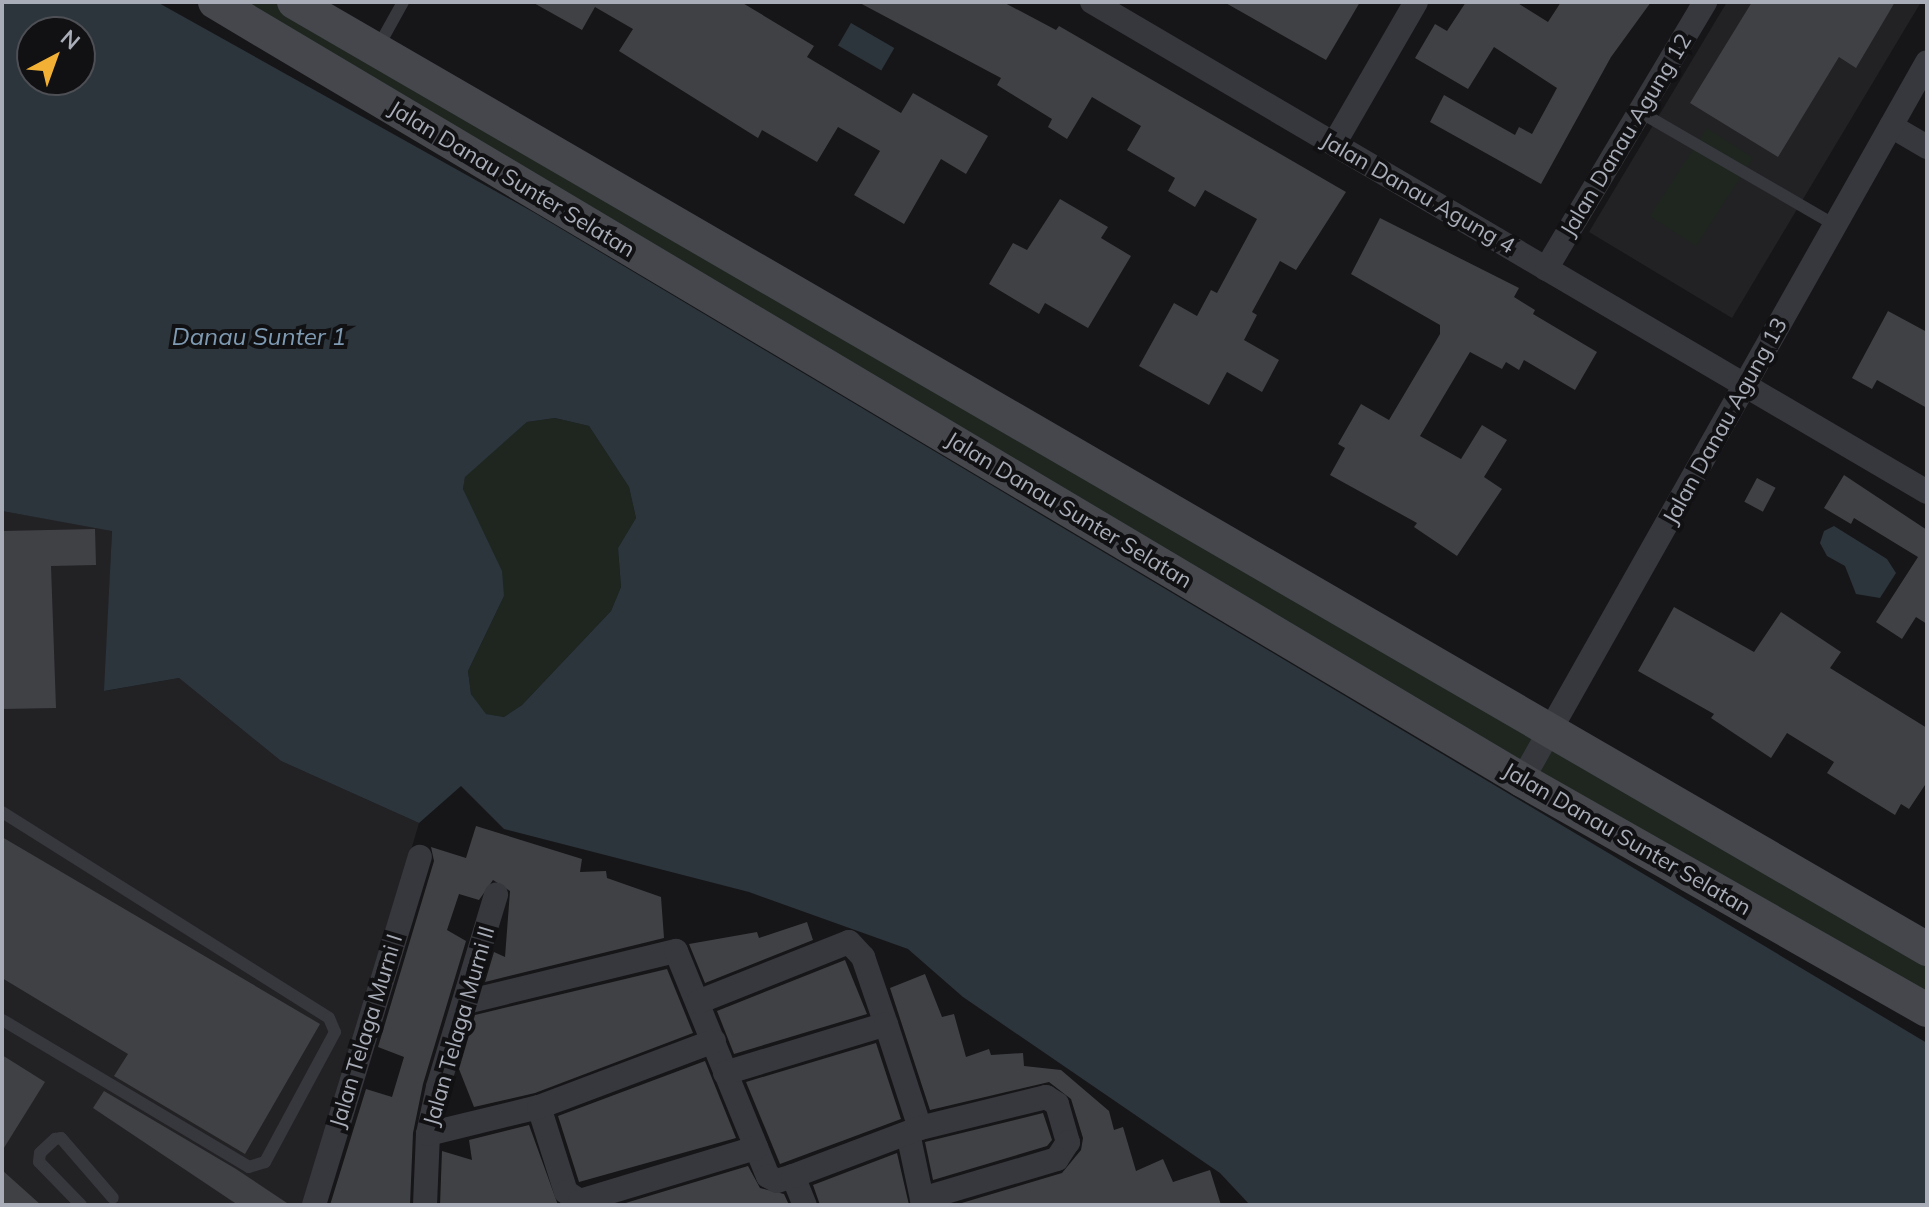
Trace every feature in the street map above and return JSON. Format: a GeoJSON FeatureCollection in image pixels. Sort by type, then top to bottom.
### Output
{"type":"FeatureCollection","features":[{"type":"Feature","properties":{"kind":"street","name":"Jalan Danau Sunter Selatan"},"geometry":{"type":"LineString","coordinates":[[215,2],[1522,780],[1927,1010]]}},
{"type":"Feature","properties":{"kind":"street","name":"Jalan Danau Sunter Selatan"},"geometry":{"type":"LineString","coordinates":[[294,2],[1927,949]]}},
{"type":"Feature","properties":{"kind":"street"},"geometry":{"type":"LineString","coordinates":[[1334,144],[1416,2]]}},
{"type":"Feature","properties":{"kind":"street","name":"Jalan Danau Agung 12"},"geometry":{"type":"LineString","coordinates":[[1546,269],[1705,2]]}},
{"type":"Feature","properties":{"kind":"street","name":"Jalan Danau Agung 4"},"geometry":{"type":"LineString","coordinates":[[1108,6],[1334,144],[1927,492]]}},
{"type":"Feature","properties":{"kind":"street","name":"Jalan Danau Agung 13"},"geometry":{"type":"LineString","coordinates":[[1522,780],[1927,62]]}},
{"type":"Feature","properties":{"kind":"street"},"geometry":{"type":"LineString","coordinates":[[1891,126],[1927,147]]}},
{"type":"Feature","properties":{"kind":"street","name":"Jalan Telaga Murni I"},"geometry":{"type":"LineString","coordinates":[[314,1205],[420,857]]}},
{"type":"Feature","properties":{"kind":"street","name":"Jalan Telaga Murni II"},"geometry":{"type":"LineString","coordinates":[[425,1205],[428,1134],[496,895]]}},
{"type":"Feature","properties":{"kind":"street"},"geometry":{"type":"LineString","coordinates":[[466,1002],[670,950],[683,957],[698,1002],[725,1073],[771,1180],[793,1176],[914,1131],[1046,1097],[1057,1104],[1068,1142],[1057,1159],[923,1202],[914,1131],[886,1024],[863,957],[849,942],[698,1002]]}},
{"type":"Feature","properties":{"kind":"street"},"geometry":{"type":"LineString","coordinates":[[725,1073],[886,1024]]}},
{"type":"Feature","properties":{"kind":"street"},"geometry":{"type":"LineString","coordinates":[[428,1134],[539,1107],[714,1041]]}},
{"type":"Feature","properties":{"kind":"street"},"geometry":{"type":"LineString","coordinates":[[539,1107],[566,1192],[580,1201],[756,1148]]}},
{"type":"Feature","properties":{"kind":"street"},"geometry":{"type":"LineString","coordinates":[[793,1176],[805,1205]]}},
{"type":"Feature","properties":{"kind":"lane"},"geometry":{"type":"LineString","coordinates":[[376,50],[403,2]]}},
{"type":"Feature","properties":{"kind":"lane"},"geometry":{"type":"LineString","coordinates":[[1640,112],[1835,225]]}},
{"type":"Feature","properties":{"kind":"lane"},"geometry":{"type":"LineString","coordinates":[[2,812],[329,1018],[335,1032],[265,1162],[249,1167],[2,1020]]}},
{"type":"Feature","properties":{"kind":"lane"},"geometry":{"type":"LineString","coordinates":[[81,1205],[39,1162],[40,1153],[55,1139],[61,1138],[114,1203]]}},
{"type":"Feature","properties":{"kind":"shaded area"},"geometry":{"type":"Polygon","coordinates":[[[215,2],[294,2],[1927,949],[1927,1010],[215,2]]]}},
{"type":"Feature","properties":{"kind":"shaded area"},"geometry":{"type":"Polygon","coordinates":[[[1727,2],[1921,2],[1732,318],[1589,232],[1727,2]]]}},
{"type":"Feature","properties":{"kind":"shaded area"},"geometry":{"type":"Polygon","coordinates":[[[1707,128],[1753,158],[1696,246],[1650,216],[1707,128]]]}},
{"type":"Feature","properties":{"kind":"shaded area"},"geometry":{"type":"Polygon","coordinates":[[[555,418],[589,426],[629,487],[636,518],[618,548],[621,587],[611,611],[522,705],[504,717],[485,714],[471,694],[468,671],[504,596],[463,489],[465,476],[527,422],[555,418]]]}},
{"type":"Feature","properties":{"kind":"shaded area"},"geometry":{"type":"Polygon","coordinates":[[[2,511],[112,530],[105,691],[179,678],[281,761],[419,823],[307,1205],[2,1205],[2,511]]]}},
{"type":"Feature","properties":{"kind":"water","name":"Danau Sunter 1"},"geometry":{"type":"Polygon","coordinates":[[[2,2],[157,2],[533,212],[1927,1043],[1927,1205],[1250,1205],[1220,1173],[963,997],[908,949],[749,892],[504,829],[461,786],[419,823],[281,761],[179,678],[104,691],[112,531],[2,511],[2,2]],[[555,418],[527,422],[465,477],[463,489],[502,571],[504,596],[468,671],[471,694],[486,714],[504,717],[522,705],[611,611],[621,587],[618,548],[636,518],[629,487],[589,426],[555,418]]]}},
{"type":"Feature","properties":{"kind":"water"},"geometry":{"type":"Polygon","coordinates":[[[851,23],[894,48],[881,71],[838,46],[851,23]]]}},
{"type":"Feature","properties":{"kind":"water"},"geometry":{"type":"Polygon","coordinates":[[[1834,526],[1887,559],[1896,573],[1880,598],[1856,594],[1845,566],[1827,556],[1820,543],[1824,531],[1834,526]]]}},
{"type":"Feature","properties":{"kind":"building"},"geometry":{"type":"Polygon","coordinates":[[[532,2],[741,2],[814,46],[807,57],[901,113],[913,93],[988,136],[966,174],[941,159],[904,224],[854,195],[880,151],[838,127],[817,162],[762,130],[758,138],[619,51],[633,29],[595,7],[582,30],[532,2]]]}},
{"type":"Feature","properties":{"kind":"building"},"geometry":{"type":"Polygon","coordinates":[[[858,2],[1003,2],[1056,30],[1059,26],[1346,192],[1296,270],[1280,261],[1252,312],[1257,315],[1244,340],[1279,360],[1262,392],[1227,372],[1209,405],[1139,366],[1174,303],[1197,316],[1211,290],[1217,293],[1257,219],[1205,190],[1195,207],[1168,191],[1175,178],[1127,150],[1141,126],[1092,97],[1067,139],[1048,127],[1052,119],[997,85],[1001,78],[858,2]]]}},
{"type":"Feature","properties":{"kind":"building"},"geometry":{"type":"Polygon","coordinates":[[[1224,2],[1360,2],[1326,60],[1224,2]]]}},
{"type":"Feature","properties":{"kind":"building"},"geometry":{"type":"Polygon","coordinates":[[[1466,2],[1516,2],[1548,22],[1561,2],[1651,2],[1611,57],[1541,184],[1430,122],[1444,95],[1515,135],[1519,127],[1532,134],[1557,88],[1494,47],[1468,89],[1415,58],[1435,24],[1447,31],[1466,2]]]}},
{"type":"Feature","properties":{"kind":"building"},"geometry":{"type":"Polygon","coordinates":[[[1752,2],[1895,2],[1856,68],[1839,57],[1778,157],[1690,103],[1752,2]]]}},
{"type":"Feature","properties":{"kind":"building"},"geometry":{"type":"Polygon","coordinates":[[[1060,199],[1108,227],[1101,238],[1131,256],[1088,328],[1045,303],[1039,314],[989,284],[1013,243],[1027,250],[1060,199]]]}},
{"type":"Feature","properties":{"kind":"building"},"geometry":{"type":"Polygon","coordinates":[[[1380,218],[1519,288],[1514,297],[1535,310],[1533,314],[1597,352],[1575,390],[1524,360],[1519,370],[1506,362],[1502,369],[1470,352],[1420,436],[1461,459],[1482,425],[1507,440],[1484,477],[1502,489],[1457,556],[1414,527],[1417,523],[1330,475],[1345,448],[1338,444],[1361,404],[1389,420],[1440,334],[1440,325],[1351,274],[1380,218]]]}},
{"type":"Feature","properties":{"kind":"building"},"geometry":{"type":"Polygon","coordinates":[[[1888,311],[1927,332],[1927,408],[1877,380],[1872,389],[1852,378],[1888,311]]]}},
{"type":"Feature","properties":{"kind":"building"},"geometry":{"type":"Polygon","coordinates":[[[1844,475],[1927,530],[1927,624],[1916,617],[1902,639],[1876,622],[1918,557],[1854,518],[1851,524],[1824,508],[1844,475]]]}},
{"type":"Feature","properties":{"kind":"building"},"geometry":{"type":"Polygon","coordinates":[[[1757,478],[1776,488],[1763,512],[1744,502],[1757,478]]]}},
{"type":"Feature","properties":{"kind":"building"},"geometry":{"type":"Polygon","coordinates":[[[95,529],[96,565],[51,566],[56,708],[2,709],[2,531],[95,529]]]}},
{"type":"Feature","properties":{"kind":"building"},"geometry":{"type":"Polygon","coordinates":[[[1674,607],[1754,652],[1781,612],[1841,652],[1830,668],[1927,728],[1927,782],[1909,809],[1901,804],[1895,815],[1827,773],[1834,762],[1787,733],[1771,758],[1711,718],[1714,714],[1638,671],[1674,607]]]}},
{"type":"Feature","properties":{"kind":"building"},"geometry":{"type":"Polygon","coordinates":[[[476,826],[582,859],[580,872],[606,871],[607,878],[661,897],[664,938],[485,982],[494,952],[505,957],[510,891],[493,880],[479,900],[459,894],[447,930],[466,941],[423,1084],[413,1133],[410,1205],[330,1205],[366,1089],[392,1097],[404,1057],[378,1047],[434,861],[431,847],[466,858],[476,826]]]}},
{"type":"Feature","properties":{"kind":"building"},"geometry":{"type":"Polygon","coordinates":[[[2,837],[320,1024],[245,1154],[114,1076],[128,1054],[2,978],[2,837]]]}},
{"type":"Feature","properties":{"kind":"building"},"geometry":{"type":"Polygon","coordinates":[[[807,922],[813,940],[705,983],[689,944],[757,932],[759,938],[807,922]]]}},
{"type":"Feature","properties":{"kind":"building"},"geometry":{"type":"Polygon","coordinates":[[[845,960],[867,1014],[734,1054],[717,1011],[845,960]]]}},
{"type":"Feature","properties":{"kind":"building"},"geometry":{"type":"Polygon","coordinates":[[[667,969],[693,1033],[535,1093],[474,1107],[459,1069],[475,1015],[667,969]]]}},
{"type":"Feature","properties":{"kind":"building"},"geometry":{"type":"Polygon","coordinates":[[[925,974],[942,1017],[954,1014],[966,1057],[989,1049],[991,1055],[1023,1053],[1024,1066],[1061,1070],[1109,1111],[1114,1130],[1123,1127],[1136,1171],[1163,1159],[1173,1182],[1210,1170],[1221,1205],[955,1205],[1062,1173],[1081,1150],[1083,1138],[1071,1099],[1049,1082],[930,1110],[890,988],[925,974]]]}},
{"type":"Feature","properties":{"kind":"building"},"geometry":{"type":"Polygon","coordinates":[[[876,1043],[901,1119],[780,1164],[746,1082],[876,1043]]]}},
{"type":"Feature","properties":{"kind":"building"},"geometry":{"type":"Polygon","coordinates":[[[2,1055],[45,1082],[2,1151],[2,1055]]]}},
{"type":"Feature","properties":{"kind":"building"},"geometry":{"type":"Polygon","coordinates":[[[705,1061],[736,1138],[579,1182],[558,1116],[705,1061]]]}},
{"type":"Feature","properties":{"kind":"building"},"geometry":{"type":"Polygon","coordinates":[[[104,1091],[236,1169],[290,1205],[238,1205],[93,1108],[104,1091]]]}},
{"type":"Feature","properties":{"kind":"building"},"geometry":{"type":"Polygon","coordinates":[[[1043,1113],[1052,1140],[1047,1146],[933,1180],[925,1142],[1043,1113]]]}},
{"type":"Feature","properties":{"kind":"building"},"geometry":{"type":"Polygon","coordinates":[[[529,1125],[558,1205],[440,1205],[442,1151],[472,1160],[469,1140],[529,1125]]]}},
{"type":"Feature","properties":{"kind":"building"},"geometry":{"type":"Polygon","coordinates":[[[897,1153],[909,1205],[820,1205],[813,1185],[897,1153]]]}},
{"type":"Feature","properties":{"kind":"building"},"geometry":{"type":"Polygon","coordinates":[[[748,1166],[760,1188],[784,1194],[789,1205],[619,1205],[748,1166]]]}},
{"type":"Feature","properties":{"kind":"building"},"geometry":{"type":"Polygon","coordinates":[[[2,1170],[41,1205],[2,1205],[2,1170]]]}}]}
